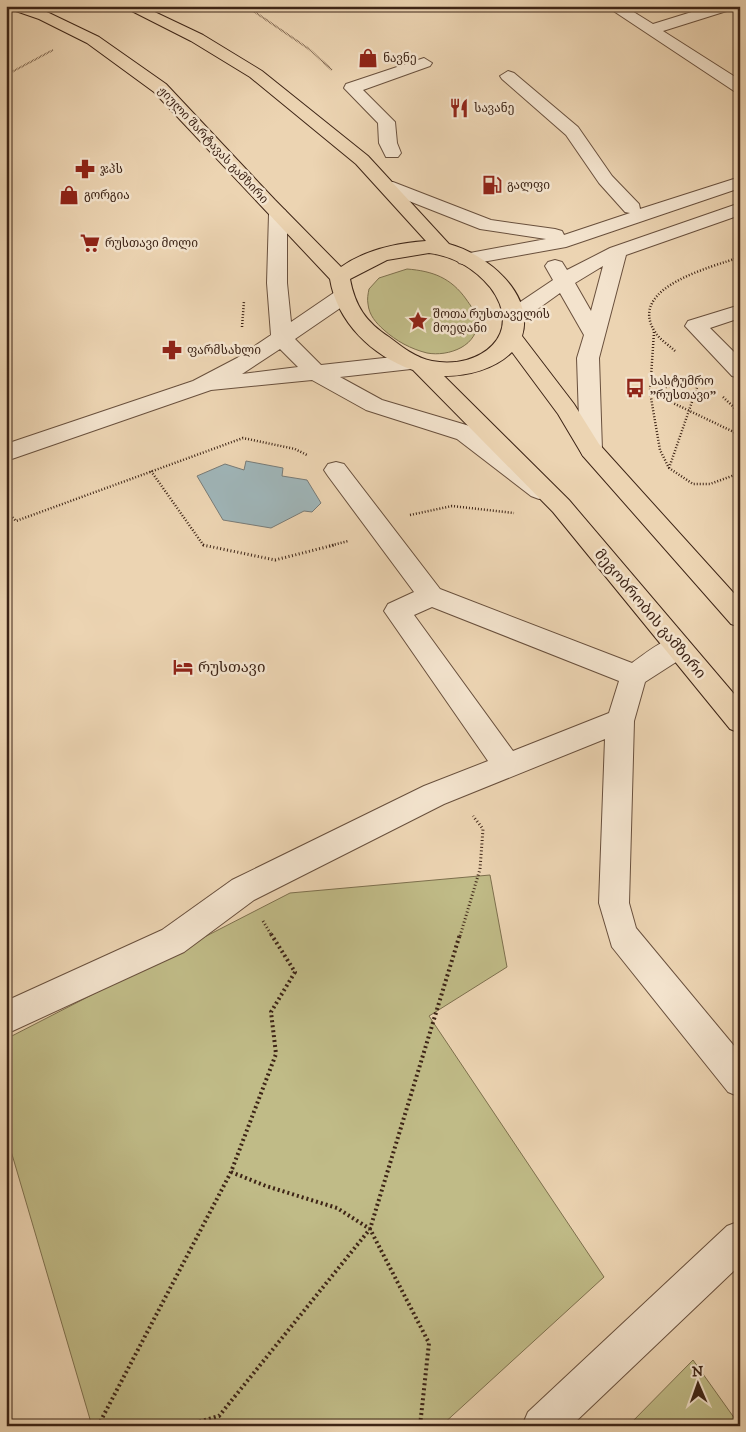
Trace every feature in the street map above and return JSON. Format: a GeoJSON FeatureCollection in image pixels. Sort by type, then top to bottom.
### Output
{"type":"FeatureCollection","features":[{"type":"Feature","properties":{"kind":"main road","name":"ჟიული შარტავას გამზირი"},"geometry":{"type":"LineString","coordinates":[[15,6],[44,16],[93,40],[160,88],[278,214]]}},
{"type":"Feature","properties":{"kind":"main road"},"geometry":{"type":"LineString","coordinates":[[129,6],[197,38],[256,74],[341,142],[387,186],[444,250]]}},
{"type":"Feature","properties":{"kind":"main road"},"geometry":{"type":"LineString","coordinates":[[278,214],[341,287],[354,319],[367,333],[416,364],[560,506]]}},
{"type":"Feature","properties":{"kind":"main road"},"geometry":{"type":"LineString","coordinates":[[341,287],[352,266],[386,253],[425,248],[459,254],[490,275],[505,291],[514,316],[516,324],[513,339],[498,353],[478,364],[454,371],[416,364]]}},
{"type":"Feature","properties":{"kind":"main road"},"geometry":{"type":"LineString","coordinates":[[513,339],[566,409],[591,450],[620,486],[740,617]]}},
{"type":"Feature","properties":{"kind":"main road","name":"მეგობრობის გამზირი"},"geometry":{"type":"LineString","coordinates":[[560,506],[740,721]]}},
{"type":"Feature","properties":{"kind":"street"},"geometry":{"type":"LineString","coordinates":[[613,6],[736,81]]}},
{"type":"Feature","properties":{"kind":"street"},"geometry":{"type":"LineString","coordinates":[[651,30],[728,6]]}},
{"type":"Feature","properties":{"kind":"street"},"geometry":{"type":"LineString","coordinates":[[392,154],[388,143],[386,122],[352,88],[424,63]]}},
{"type":"Feature","properties":{"kind":"street"},"geometry":{"type":"LineString","coordinates":[[508,76],[576,136],[606,179],[632,208]]}},
{"type":"Feature","properties":{"kind":"street"},"geometry":{"type":"LineString","coordinates":[[466,259],[541,247],[596,232],[740,182]]}},
{"type":"Feature","properties":{"kind":"street"},"geometry":{"type":"LineString","coordinates":[[387,186],[487,225],[553,235],[596,232]]}},
{"type":"Feature","properties":{"kind":"street"},"geometry":{"type":"LineString","coordinates":[[514,316],[584,267],[617,252],[740,209]]}},
{"type":"Feature","properties":{"kind":"street"},"geometry":{"type":"LineString","coordinates":[[278,214],[277,283],[282,338],[317,374],[374,405],[465,433],[560,506]]}},
{"type":"Feature","properties":{"kind":"street"},"geometry":{"type":"LineString","coordinates":[[526,232],[541,247],[564,280],[593,334]]}},
{"type":"Feature","properties":{"kind":"street"},"geometry":{"type":"LineString","coordinates":[[591,450],[588,358],[593,334],[617,252]]}},
{"type":"Feature","properties":{"kind":"street"},"geometry":{"type":"LineString","coordinates":[[6,453],[202,386],[245,363],[282,338],[341,287]]}},
{"type":"Feature","properties":{"kind":"street"},"geometry":{"type":"LineString","coordinates":[[740,311],[695,326],[740,371]]}},
{"type":"Feature","properties":{"kind":"street"},"geometry":{"type":"LineString","coordinates":[[202,386],[416,364]]}},
{"type":"Feature","properties":{"kind":"street"},"geometry":{"type":"LineString","coordinates":[[336,470],[431,596],[634,675]]}},
{"type":"Feature","properties":{"kind":"street"},"geometry":{"type":"LineString","coordinates":[[431,596],[397,611],[508,766]]}},
{"type":"Feature","properties":{"kind":"street"},"geometry":{"type":"LineString","coordinates":[[678,647],[634,675],[620,721],[614,903],[623,936],[740,1080]]}},
{"type":"Feature","properties":{"kind":"street"},"geometry":{"type":"LineString","coordinates":[[6,1018],[172,941],[243,890],[451,788],[620,721]]}},
{"type":"Feature","properties":{"kind":"street"},"geometry":{"type":"LineString","coordinates":[[542,1426],[740,1239]]}},
{"type":"Feature","properties":{"kind":"path"},"geometry":{"type":"LineString","coordinates":[[246,6],[309,49],[352,88]]}},
{"type":"Feature","properties":{"kind":"path"},"geometry":{"type":"LineString","coordinates":[[6,75],[56,48]]}},
{"type":"Feature","properties":{"kind":"path"},"geometry":{"type":"LineString","coordinates":[[242,330],[244,293]]}},
{"type":"Feature","properties":{"kind":"path"},"geometry":{"type":"LineString","coordinates":[[654,331],[650,392],[660,450],[669,468],[693,484],[710,484],[740,474]]}},
{"type":"Feature","properties":{"kind":"path"},"geometry":{"type":"LineString","coordinates":[[650,392],[701,376],[669,468]]}},
{"type":"Feature","properties":{"kind":"path"},"geometry":{"type":"LineString","coordinates":[[650,392],[740,435]]}},
{"type":"Feature","properties":{"kind":"path"},"geometry":{"type":"LineString","coordinates":[[6,511],[16,520],[243,438],[295,449],[336,470]]}},
{"type":"Feature","properties":{"kind":"path"},"geometry":{"type":"LineString","coordinates":[[151,471],[204,546],[275,560],[366,536],[377,525],[421,511],[452,506],[513,512],[520,517]]}},
{"type":"Feature","properties":{"kind":"path"},"geometry":{"type":"LineString","coordinates":[[186,1426],[219,1416],[370,1229],[480,869],[483,829],[451,788]]}},
{"type":"Feature","properties":{"kind":"path"},"geometry":{"type":"LineString","coordinates":[[107,1426],[98,1425],[231,1172],[276,1054],[272,1012],[295,972],[243,890]]}},
{"type":"Feature","properties":{"kind":"path"},"geometry":{"type":"LineString","coordinates":[[231,1172],[266,1186],[337,1208],[370,1229],[430,1343],[420,1426]]}},
{"type":"Feature","properties":{"kind":"shaded area"},"geometry":{"type":"Polygon","coordinates":[[[407,269],[441,277],[460,292],[473,309],[477,319],[477,328],[468,343],[453,351],[435,354],[427,353],[399,341],[376,322],[369,308],[369,289],[379,278],[407,269]]]}},
{"type":"Feature","properties":{"kind":"shaded area"},"geometry":{"type":"Polygon","coordinates":[[[490,875],[507,967],[429,1016],[604,1277],[441,1426],[92,1426],[6,1134],[6,1039],[290,893],[490,875]]]}},
{"type":"Feature","properties":{"kind":"shaded area"},"geometry":{"type":"Polygon","coordinates":[[[693,1360],[740,1426],[628,1426],[693,1360]]]}},
{"type":"Feature","properties":{"kind":"water"},"geometry":{"type":"Polygon","coordinates":[[[246,461],[283,468],[282,476],[307,480],[321,503],[312,512],[304,511],[271,528],[223,520],[197,476],[225,464],[244,470],[246,461]]]}},
{"type":"Feature","properties":{"kind":"place","name":"ნავნე"},"geometry":{"type":"Point","coordinates":[368,58]}},
{"type":"Feature","properties":{"kind":"place","name":"სავანე"},"geometry":{"type":"Point","coordinates":[459,108]}},
{"type":"Feature","properties":{"kind":"place","name":"ჯპს"},"geometry":{"type":"Point","coordinates":[85,169]}},
{"type":"Feature","properties":{"kind":"place","name":"გალფი"},"geometry":{"type":"Point","coordinates":[492,185]}},
{"type":"Feature","properties":{"kind":"place","name":"გორგია"},"geometry":{"type":"Point","coordinates":[69,195]}},
{"type":"Feature","properties":{"kind":"place","name":"რუსთავი მოლი"},"geometry":{"type":"Point","coordinates":[90,243]}},
{"type":"Feature","properties":{"kind":"place","name":"შოთა რუსთაველის მოედანი"},"geometry":{"type":"Point","coordinates":[418,321]}},
{"type":"Feature","properties":{"kind":"place","name":"ფარმსახლი"},"geometry":{"type":"Point","coordinates":[172,350]}},
{"type":"Feature","properties":{"kind":"place","name":"სასტუმრო \"რუსთავი\""},"geometry":{"type":"Point","coordinates":[635,388]}},
{"type":"Feature","properties":{"kind":"place","name":"რუსთავი"},"geometry":{"type":"Point","coordinates":[183,667]}}]}
